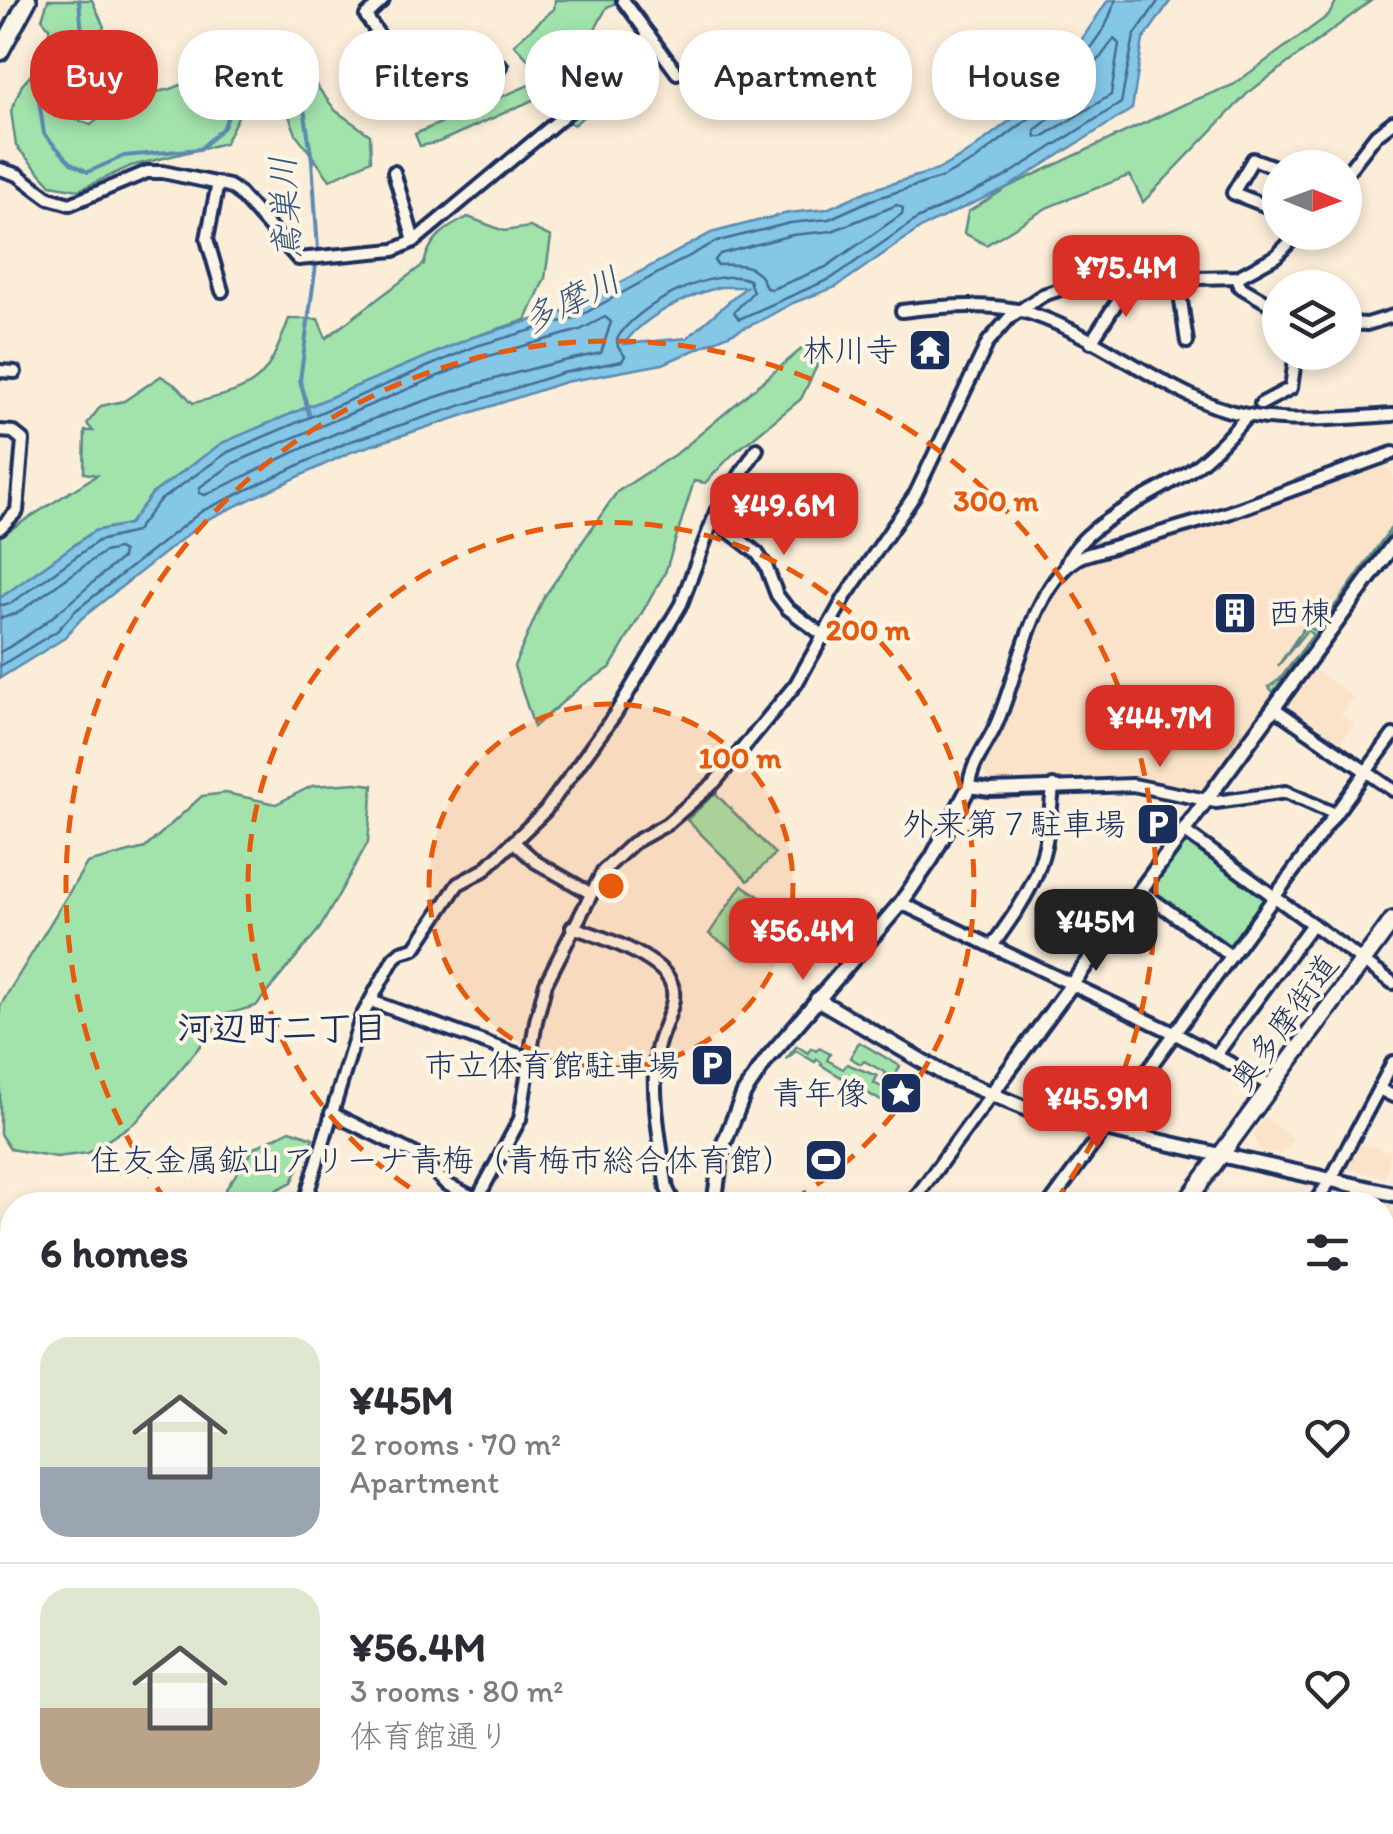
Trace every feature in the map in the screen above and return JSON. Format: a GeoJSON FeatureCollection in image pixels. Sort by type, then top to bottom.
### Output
{"type":"FeatureCollection","features":[{"type":"Feature","properties":{"kind":"main road"},"geometry":{"type":"LineString","coordinates":[[0,52],[28,0]]}},
{"type":"Feature","properties":{"kind":"main road","name":"奥多摩街道"},"geometry":{"type":"LineString","coordinates":[[1194,1192],[1393,920]]}},
{"type":"Feature","properties":{"kind":"street"},"geometry":{"type":"LineString","coordinates":[[376,30],[366,16],[383,0]]}},
{"type":"Feature","properties":{"kind":"street"},"geometry":{"type":"LineString","coordinates":[[624,0],[645,30]]}},
{"type":"Feature","properties":{"kind":"street"},"geometry":{"type":"LineString","coordinates":[[659,49],[677,74]]}},
{"type":"Feature","properties":{"kind":"street"},"geometry":{"type":"LineString","coordinates":[[0,169],[18,174],[49,198],[70,204],[147,172],[218,183],[238,192],[298,259],[325,259],[394,250],[414,241],[559,120]]}},
{"type":"Feature","properties":{"kind":"street"},"geometry":{"type":"LineString","coordinates":[[1362,154],[1376,135],[1393,122]]}},
{"type":"Feature","properties":{"kind":"street"},"geometry":{"type":"LineString","coordinates":[[1262,162],[1253,159],[1234,193],[1262,204]]}},
{"type":"Feature","properties":{"kind":"street"},"geometry":{"type":"LineString","coordinates":[[394,172],[414,241]]}},
{"type":"Feature","properties":{"kind":"street"},"geometry":{"type":"LineString","coordinates":[[218,183],[208,239],[222,291]]}},
{"type":"Feature","properties":{"kind":"street"},"geometry":{"type":"LineString","coordinates":[[482,1192],[515,1132],[540,1003],[572,928],[603,870],[667,824],[715,782],[780,706],[845,597],[916,494],[988,342],[1010,317],[1044,295],[1076,284],[1238,278],[1282,250]]}},
{"type":"Feature","properties":{"kind":"street"},"geometry":{"type":"LineString","coordinates":[[1238,278],[1239,286],[1262,299]]}},
{"type":"Feature","properties":{"kind":"street"},"geometry":{"type":"LineString","coordinates":[[1091,342],[1132,279]]}},
{"type":"Feature","properties":{"kind":"street"},"geometry":{"type":"LineString","coordinates":[[1178,280],[1187,342]]}},
{"type":"Feature","properties":{"kind":"street"},"geometry":{"type":"LineString","coordinates":[[902,311],[949,305],[1021,312],[1091,342],[1194,396],[1248,416],[1393,415]]}},
{"type":"Feature","properties":{"kind":"street"},"geometry":{"type":"LineString","coordinates":[[1362,324],[1393,316]]}},
{"type":"Feature","properties":{"kind":"street"},"geometry":{"type":"LineString","coordinates":[[1261,404],[1291,388],[1294,370]]}},
{"type":"Feature","properties":{"kind":"street"},"geometry":{"type":"LineString","coordinates":[[0,371],[15,372]]}},
{"type":"Feature","properties":{"kind":"street"},"geometry":{"type":"LineString","coordinates":[[716,1192],[722,1148],[734,1110],[756,1075],[900,903],[932,858],[969,787],[969,775],[998,722],[1031,630],[1071,552],[1104,521],[1155,495],[1194,468],[1248,416]]}},
{"type":"Feature","properties":{"kind":"street"},"geometry":{"type":"LineString","coordinates":[[0,431],[13,432],[23,440],[17,511],[0,528]]}},
{"type":"Feature","properties":{"kind":"street"},"geometry":{"type":"LineString","coordinates":[[308,1192],[362,1018],[394,958],[415,948],[458,884],[484,870],[515,842],[562,790],[632,690],[681,604],[713,519],[756,449]]}},
{"type":"Feature","properties":{"kind":"street"},"geometry":{"type":"LineString","coordinates":[[1066,566],[1082,556],[1226,514],[1393,453]]}},
{"type":"Feature","properties":{"kind":"street"},"geometry":{"type":"LineString","coordinates":[[713,519],[757,553],[787,608],[824,636]]}},
{"type":"Feature","properties":{"kind":"street"},"geometry":{"type":"LineString","coordinates":[[919,1192],[1393,545]]}},
{"type":"Feature","properties":{"kind":"street"},"geometry":{"type":"LineString","coordinates":[[1274,708],[1393,790]]}},
{"type":"Feature","properties":{"kind":"street"},"geometry":{"type":"LineString","coordinates":[[1059,1192],[1393,735]]}},
{"type":"Feature","properties":{"kind":"street"},"geometry":{"type":"LineString","coordinates":[[969,787],[990,790],[1133,784],[1206,800],[1235,802],[1286,792],[1335,814]]}},
{"type":"Feature","properties":{"kind":"street"},"geometry":{"type":"LineString","coordinates":[[992,946],[1031,891],[1039,873],[1054,786]]}},
{"type":"Feature","properties":{"kind":"street"},"geometry":{"type":"LineString","coordinates":[[1184,831],[1393,983]]}},
{"type":"Feature","properties":{"kind":"street"},"geometry":{"type":"LineString","coordinates":[[515,842],[536,862],[590,893]]}},
{"type":"Feature","properties":{"kind":"street"},"geometry":{"type":"LineString","coordinates":[[1141,891],[1231,956]]}},
{"type":"Feature","properties":{"kind":"street"},"geometry":{"type":"LineString","coordinates":[[900,903],[1174,1033],[1272,1086]]}},
{"type":"Feature","properties":{"kind":"street"},"geometry":{"type":"LineString","coordinates":[[1216,1055],[1312,924]]}},
{"type":"Feature","properties":{"kind":"street"},"geometry":{"type":"LineString","coordinates":[[572,928],[616,944],[661,970],[671,982],[672,998],[657,1050],[656,1071],[668,1192]]}},
{"type":"Feature","properties":{"kind":"street"},"geometry":{"type":"LineString","coordinates":[[818,999],[916,1059],[990,1096],[1039,1114],[1383,1192]]}},
{"type":"Feature","properties":{"kind":"street"},"geometry":{"type":"LineString","coordinates":[[370,1000],[530,1060]]}},
{"type":"Feature","properties":{"kind":"street"},"geometry":{"type":"LineString","coordinates":[[1322,1192],[1393,1062]]}},
{"type":"Feature","properties":{"kind":"street"},"geometry":{"type":"LineString","coordinates":[[1379,1089],[1393,1096]]}},
{"type":"Feature","properties":{"kind":"street"},"geometry":{"type":"LineString","coordinates":[[331,1113],[417,1155],[459,1192]]}},
{"type":"Feature","properties":{"kind":"shaded area"},"geometry":{"type":"Polygon","coordinates":[[[1381,462],[1393,474],[1393,533],[1201,793],[1119,779],[991,784],[980,766],[1002,724],[1037,630],[1067,572],[1078,563],[1226,520],[1381,462]]]}},
{"type":"Feature","properties":{"kind":"shaded area"},"geometry":{"type":"Polygon","coordinates":[[[1312,668],[1353,697],[1341,715],[1354,724],[1341,742],[1292,708],[1291,697],[1312,668]]]}},
{"type":"Feature","properties":{"kind":"shaded area"},"geometry":{"type":"Polygon","coordinates":[[[1265,1117],[1293,1138],[1282,1154],[1260,1150],[1254,1133],[1265,1117]]]}},
{"type":"Feature","properties":{"kind":"shaded area"},"geometry":{"type":"Polygon","coordinates":[[[1356,1144],[1391,1151],[1385,1177],[1347,1169],[1345,1164],[1356,1144]]]}},
{"type":"Feature","properties":{"kind":"green space"},"geometry":{"type":"Polygon","coordinates":[[[48,0],[92,0],[104,27],[49,30],[42,19],[48,0]]]}},
{"type":"Feature","properties":{"kind":"green space"},"geometry":{"type":"Polygon","coordinates":[[[555,0],[622,0],[607,7],[595,30],[530,30],[554,9],[555,0]]]}},
{"type":"Feature","properties":{"kind":"green space"},"geometry":{"type":"Polygon","coordinates":[[[1337,0],[1372,0],[1248,93],[1143,202],[1130,175],[1048,207],[986,245],[964,233],[968,212],[1008,187],[1233,85],[1329,15],[1337,0]]]}},
{"type":"Feature","properties":{"kind":"green space"},"geometry":{"type":"Polygon","coordinates":[[[525,34],[525,56],[514,44],[525,34]]]}},
{"type":"Feature","properties":{"kind":"green space"},"geometry":{"type":"Polygon","coordinates":[[[30,76],[30,120],[78,120],[91,125],[97,120],[158,120],[158,92],[178,86],[178,120],[236,120],[225,143],[131,166],[79,190],[51,185],[16,146],[11,111],[30,76]]]}},
{"type":"Feature","properties":{"kind":"green space"},"geometry":{"type":"Polygon","coordinates":[[[525,87],[525,103],[505,112],[505,95],[525,87]]]}},
{"type":"Feature","properties":{"kind":"green space"},"geometry":{"type":"Polygon","coordinates":[[[319,89],[339,113],[339,120],[349,120],[370,135],[371,160],[330,180],[296,134],[291,120],[319,120],[319,89]]]}},
{"type":"Feature","properties":{"kind":"green space"},"geometry":{"type":"Polygon","coordinates":[[[448,120],[488,120],[439,142],[420,146],[415,134],[448,120]]]}},
{"type":"Feature","properties":{"kind":"green space"},"geometry":{"type":"Polygon","coordinates":[[[468,217],[504,231],[530,227],[551,237],[545,278],[526,320],[473,337],[222,443],[152,494],[129,524],[94,531],[0,598],[0,536],[97,475],[84,473],[85,431],[93,431],[87,424],[101,406],[124,401],[161,376],[193,403],[246,386],[266,369],[289,319],[318,319],[326,338],[424,264],[439,235],[468,217]]]}},
{"type":"Feature","properties":{"kind":"green space"},"geometry":{"type":"Polygon","coordinates":[[[811,341],[828,343],[801,399],[733,454],[705,483],[694,481],[665,573],[610,668],[581,686],[534,727],[514,666],[544,597],[617,492],[680,451],[811,341]]]}},
{"type":"Feature","properties":{"kind":"green space"},"geometry":{"type":"Polygon","coordinates":[[[1393,525],[1273,692],[1269,687],[1280,679],[1313,635],[1307,630],[1278,666],[1306,625],[1314,630],[1393,525]]]}},
{"type":"Feature","properties":{"kind":"green space"},"geometry":{"type":"Polygon","coordinates":[[[373,785],[368,842],[320,928],[256,1006],[227,1014],[137,1121],[88,1153],[57,1157],[10,1149],[0,1134],[0,1006],[87,863],[145,848],[202,796],[226,793],[276,804],[312,786],[373,785]]]}},
{"type":"Feature","properties":{"kind":"green space"},"geometry":{"type":"Polygon","coordinates":[[[715,793],[775,854],[748,881],[687,820],[715,793]]]}},
{"type":"Feature","properties":{"kind":"green space"},"geometry":{"type":"Polygon","coordinates":[[[1184,841],[1190,841],[1264,895],[1231,947],[1225,948],[1151,894],[1150,888],[1184,841]]]}},
{"type":"Feature","properties":{"kind":"green space"},"geometry":{"type":"Polygon","coordinates":[[[742,885],[778,909],[745,958],[709,934],[742,885]]]}},
{"type":"Feature","properties":{"kind":"green space"},"geometry":{"type":"Polygon","coordinates":[[[859,1042],[900,1066],[891,1084],[883,1079],[886,1073],[850,1058],[859,1042]]]}},
{"type":"Feature","properties":{"kind":"green space"},"geometry":{"type":"Polygon","coordinates":[[[797,1046],[808,1053],[811,1048],[819,1048],[830,1054],[827,1060],[843,1069],[847,1064],[877,1076],[874,1083],[887,1090],[881,1101],[817,1059],[815,1062],[796,1051],[786,1059],[797,1046]]]}},
{"type":"Feature","properties":{"kind":"green space"},"geometry":{"type":"Polygon","coordinates":[[[290,1130],[313,1138],[292,1182],[272,1192],[224,1192],[254,1148],[290,1130]]]}},
{"type":"Feature","properties":{"kind":"water"},"geometry":{"type":"Polygon","coordinates":[[[1108,0],[1171,0],[1143,40],[1132,109],[1008,187],[922,227],[836,287],[663,364],[565,382],[351,452],[206,520],[82,618],[63,639],[0,678],[0,598],[94,531],[129,524],[152,494],[222,443],[473,337],[574,308],[711,233],[788,213],[827,209],[867,191],[937,170],[969,152],[1011,120],[1096,120],[1096,30],[1088,30],[1108,0]],[[720,287],[680,302],[654,316],[624,344],[687,338],[746,287],[720,287]]]}},
{"type":"Feature","properties":{"kind":"waterway","name":"鳶巣川"},"geometry":{"type":"LineString","coordinates":[[79,0],[84,56],[48,74],[38,93],[44,134],[71,163],[88,172],[124,156],[200,149],[224,127],[244,72],[270,66],[303,102],[312,160],[318,250],[300,380],[309,414]]}},
{"type":"Feature","properties":{"kind":"place","name":"林川寺"},"geometry":{"type":"Point","coordinates":[930,350]}},
{"type":"Feature","properties":{"kind":"place","name":"西棟"},"geometry":{"type":"Point","coordinates":[1235,613]}},
{"type":"Feature","properties":{"kind":"place","name":"外来第７駐車場"},"geometry":{"type":"Point","coordinates":[1158,824]}},
{"type":"Feature","properties":{"kind":"place","name":"市立体育館駐車場"},"geometry":{"type":"Point","coordinates":[712,1065]}},
{"type":"Feature","properties":{"kind":"place","name":"青年像"},"geometry":{"type":"Point","coordinates":[901,1093]}},
{"type":"Feature","properties":{"kind":"place","name":"住友金属鉱山アリーナ青梅（青梅市総合体育館）"},"geometry":{"type":"Point","coordinates":[826,1160]}},
{"type":"Feature","properties":{"kind":"district","name":"河辺町二丁目"},"geometry":{"type":"Point","coordinates":[282,1028]}},
{"type":"Feature","properties":{"kind":"water label","name":"多摩川"},"geometry":{"type":"Point","coordinates":[571,300]}}]}
